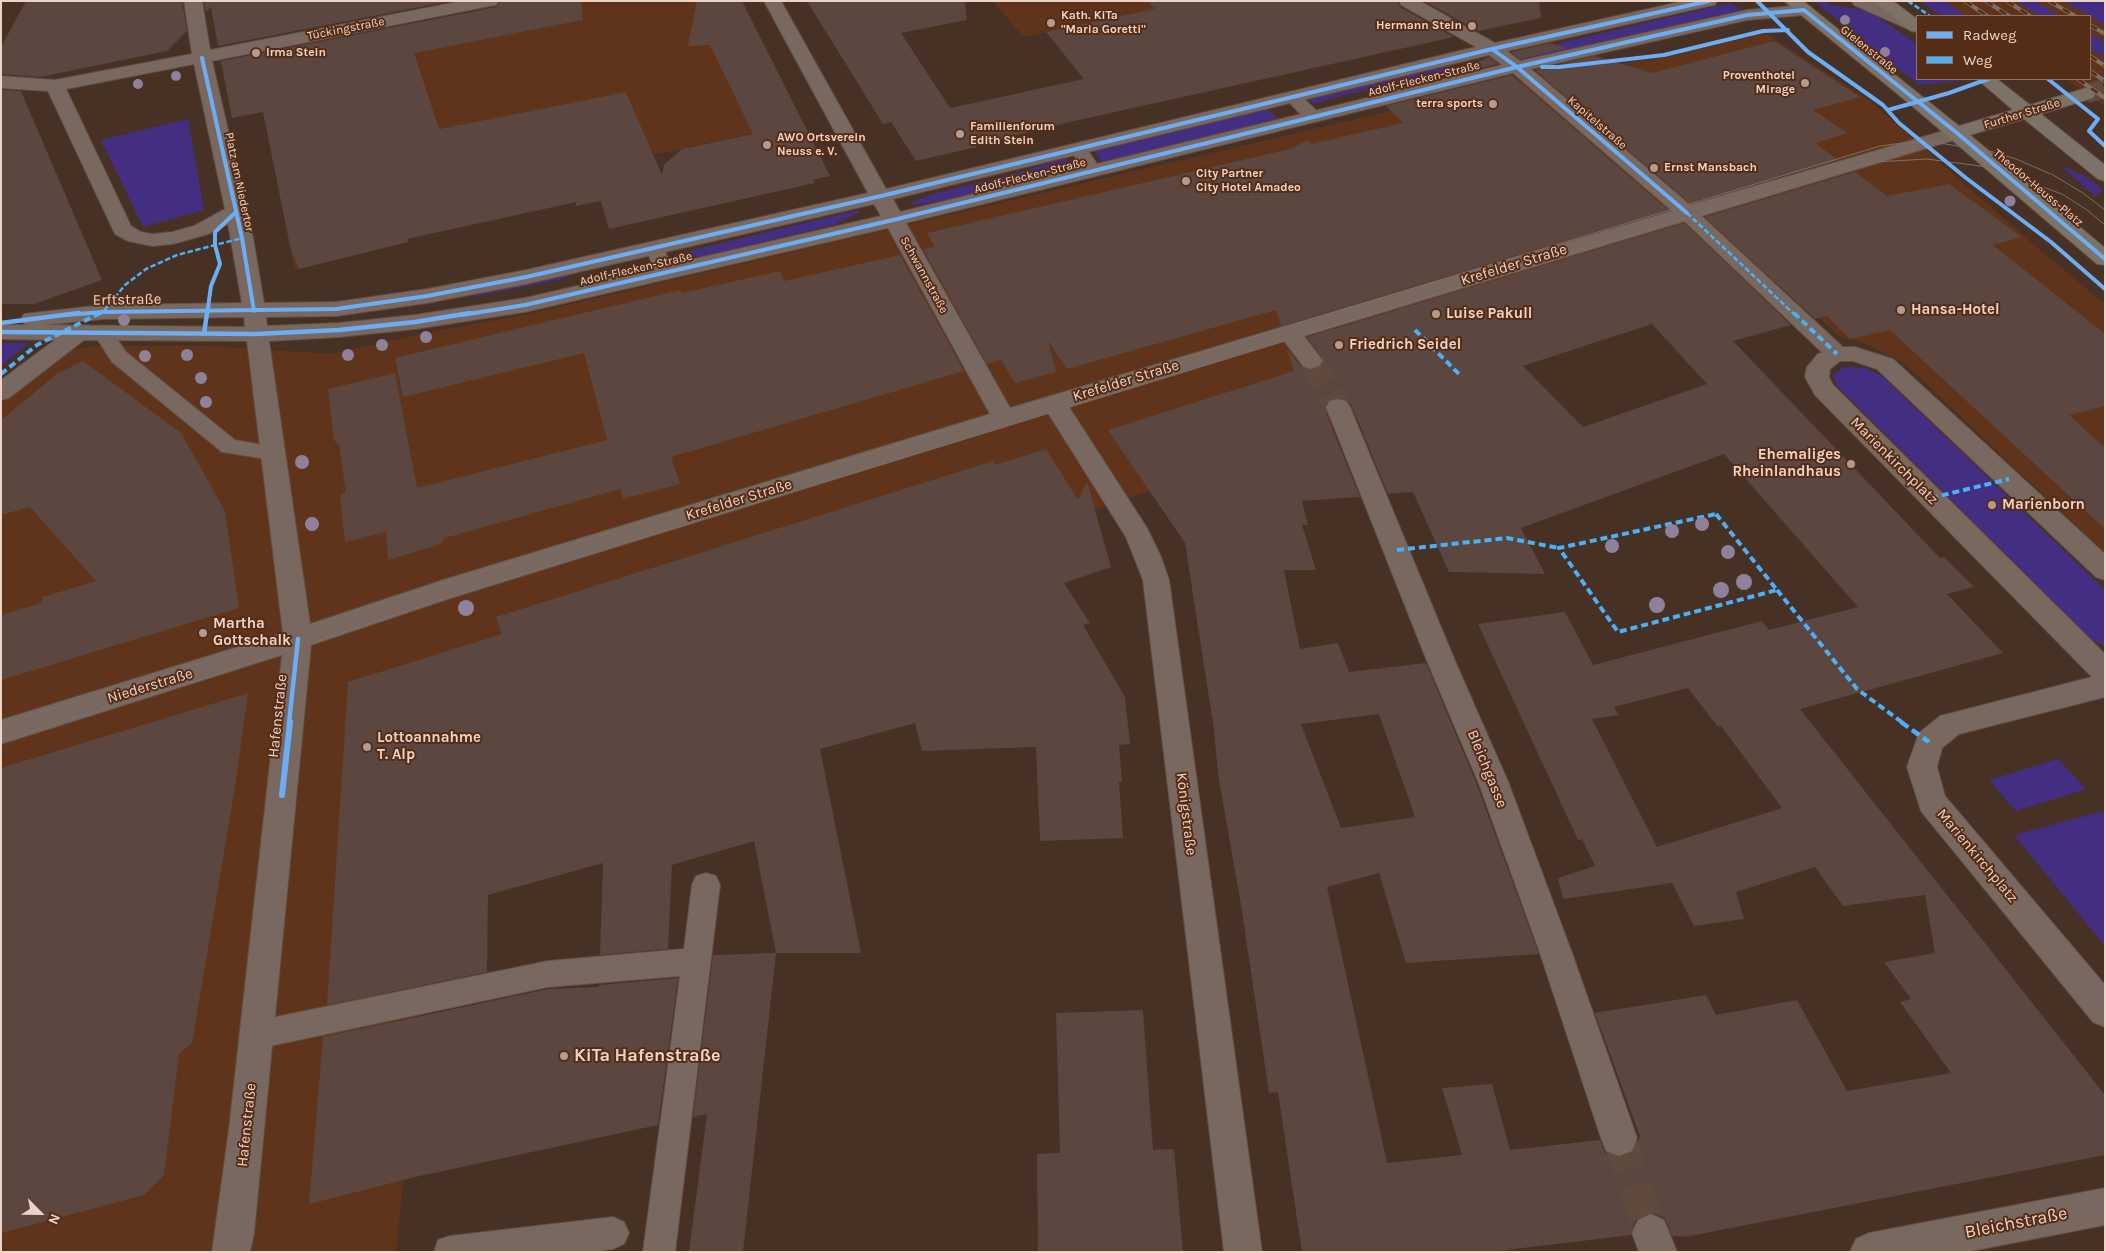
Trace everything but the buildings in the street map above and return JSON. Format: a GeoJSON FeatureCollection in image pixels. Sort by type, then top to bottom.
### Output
{"type":"FeatureCollection","features":[{"type":"Feature","properties":{"kind":"main road"},"geometry":{"type":"LineString","coordinates":[[1882,1],[1916,25]]}},
{"type":"Feature","properties":{"kind":"main road","name":"Gielenstraße"},"geometry":{"type":"LineString","coordinates":[[1798,6],[1957,133]]}},
{"type":"Feature","properties":{"kind":"main road"},"geometry":{"type":"LineString","coordinates":[[1987,80],[2105,175]]}},
{"type":"Feature","properties":{"kind":"main road","name":"Further Straße"},"geometry":{"type":"LineString","coordinates":[[1957,133],[2029,113],[2086,94]]}},
{"type":"Feature","properties":{"kind":"main road","name":"Theodor-Heuss-Platz"},"geometry":{"type":"LineString","coordinates":[[1957,133],[2105,259]]}},
{"type":"Feature","properties":{"kind":"street","name":"Platz am Niedertor"},"geometry":{"type":"LineString","coordinates":[[194,1],[202,58],[236,212],[255,322]]}},
{"type":"Feature","properties":{"kind":"street","name":"Tückingstraße"},"geometry":{"type":"LineString","coordinates":[[202,58],[490,1]]}},
{"type":"Feature","properties":{"kind":"street","name":"Schwannstraße"},"geometry":{"type":"LineString","coordinates":[[772,1],[1004,418]]}},
{"type":"Feature","properties":{"kind":"street","name":"Kapitelstraße"},"geometry":{"type":"LineString","coordinates":[[1407,1],[1492,49],[1517,67],[1687,213]]}},
{"type":"Feature","properties":{"kind":"street","name":"Adolf-Flecken-Straße"},"geometry":{"type":"LineString","coordinates":[[255,322],[428,296],[526,277],[881,196],[1492,49],[1709,1]]}},
{"type":"Feature","properties":{"kind":"street"},"geometry":{"type":"LineString","coordinates":[[1860,1],[1916,26]]}},
{"type":"Feature","properties":{"kind":"street","name":"Adolf-Flecken-Straße"},"geometry":{"type":"LineString","coordinates":[[255,322],[339,330],[414,322],[524,305],[894,220],[1517,67],[1747,15],[1798,6]]}},
{"type":"Feature","properties":{"kind":"street"},"geometry":{"type":"LineString","coordinates":[[1,82],[55,86],[202,58]]}},
{"type":"Feature","properties":{"kind":"street","name":"Platz am Niedertor"},"geometry":{"type":"LineString","coordinates":[[55,86],[122,230],[135,237],[152,240],[173,238],[201,230],[236,212]]}},
{"type":"Feature","properties":{"kind":"street","name":"Krefelder Straße"},"geometry":{"type":"LineString","coordinates":[[298,639],[443,590],[1054,402],[1957,133]]}},
{"type":"Feature","properties":{"kind":"street"},"geometry":{"type":"LineString","coordinates":[[1687,213],[1837,354],[1855,354],[1870,358],[1885,364],[1899,375],[2105,570]]}},
{"type":"Feature","properties":{"kind":"street","name":"Erftstraße"},"geometry":{"type":"LineString","coordinates":[[1,324],[70,314],[103,312],[255,322]]}},
{"type":"Feature","properties":{"kind":"street"},"geometry":{"type":"LineString","coordinates":[[1,332],[104,334],[255,322],[298,639]]}},
{"type":"Feature","properties":{"kind":"street"},"geometry":{"type":"LineString","coordinates":[[1290,333],[1312,361]]}},
{"type":"Feature","properties":{"kind":"street"},"geometry":{"type":"LineString","coordinates":[[1,392],[77,334]]}},
{"type":"Feature","properties":{"kind":"street","name":"Marienkirchplatz"},"geometry":{"type":"LineString","coordinates":[[1837,354],[1826,359],[1819,367],[1817,377],[1823,389],[2105,672]]}},
{"type":"Feature","properties":{"kind":"street","name":"Königstraße"},"geometry":{"type":"LineString","coordinates":[[1054,402],[1138,535],[1156,580],[1242,1252]]}},
{"type":"Feature","properties":{"kind":"street","name":"Bleichgasse"},"geometry":{"type":"LineString","coordinates":[[1338,407],[1494,784],[1556,954],[1619,1138]]}},
{"type":"Feature","properties":{"kind":"street","name":"Niederstraße"},"geometry":{"type":"LineString","coordinates":[[1,732],[298,639]]}},
{"type":"Feature","properties":{"kind":"street","name":"Hafenstraße"},"geometry":{"type":"LineString","coordinates":[[231,1252],[235,1233],[298,639]]}},
{"type":"Feature","properties":{"kind":"street","name":"Marienkirchplatz"},"geometry":{"type":"LineString","coordinates":[[2105,686],[1950,724],[1929,742],[1922,767],[1932,802],[2105,1011]]}},
{"type":"Feature","properties":{"kind":"street","name":"Bleichstraße"},"geometry":{"type":"LineString","coordinates":[[1869,1252],[2105,1206]]}},
{"type":"Feature","properties":{"kind":"lane"},"geometry":{"type":"LineString","coordinates":[[1292,97],[1313,117]]}},
{"type":"Feature","properties":{"kind":"lane"},"geometry":{"type":"LineString","coordinates":[[1078,149],[1093,171]]}},
{"type":"Feature","properties":{"kind":"lane","name":"Adolf-Flecken-Straße"},"geometry":{"type":"LineString","coordinates":[[655,248],[664,272]]}},
{"type":"Feature","properties":{"kind":"lane"},"geometry":{"type":"LineString","coordinates":[[104,334],[119,357],[229,447],[273,453]]}},
{"type":"Feature","properties":{"kind":"lane"},"geometry":{"type":"LineString","coordinates":[[659,1252],[706,885]]}},
{"type":"Feature","properties":{"kind":"lane"},"geometry":{"type":"LineString","coordinates":[[256,1035],[548,974],[696,961]]}},
{"type":"Feature","properties":{"kind":"lane"},"geometry":{"type":"LineString","coordinates":[[450,1252],[613,1233]]}},
{"type":"Feature","properties":{"kind":"shaded area"},"geometry":{"type":"Polygon","coordinates":[[[552,1],[730,1],[802,123],[653,155],[626,92],[423,132],[383,159],[408,242],[295,270],[273,160],[295,105],[232,118],[224,76],[372,45],[552,1]]]}},
{"type":"Feature","properties":{"kind":"shaded area","name":"Kath. KiTa \"Maria Goretti\""},"geometry":{"type":"Polygon","coordinates":[[[993,1],[1187,1],[1189,3],[1023,37],[993,1]]]}},
{"type":"Feature","properties":{"kind":"shaded area"},"geometry":{"type":"Polygon","coordinates":[[[1814,1],[1826,1],[1831,5],[1869,11],[1916,43],[1916,80],[1968,80],[1919,85],[1814,1]]]}},
{"type":"Feature","properties":{"kind":"shaded area"},"geometry":{"type":"Polygon","coordinates":[[[1920,1],[1945,1],[1965,15],[1940,15],[1920,1]]]}},
{"type":"Feature","properties":{"kind":"shaded area"},"geometry":{"type":"Polygon","coordinates":[[[1945,1],[2105,1],[2105,54],[2101,55],[2105,58],[2105,107],[2067,80],[2091,80],[2091,15],[1965,15],[1945,1]]]}},
{"type":"Feature","properties":{"kind":"shaded area"},"geometry":{"type":"Polygon","coordinates":[[[2016,1],[2035,1],[2059,15],[2037,15],[2016,1]]]}},
{"type":"Feature","properties":{"kind":"shaded area"},"geometry":{"type":"Polygon","coordinates":[[[2062,1],[2105,1],[2105,26],[2091,15],[2062,1]]]}},
{"type":"Feature","properties":{"kind":"shaded area"},"geometry":{"type":"Polygon","coordinates":[[[1730,3],[1742,10],[1526,60],[1511,57],[1517,53],[1730,3]]]}},
{"type":"Feature","properties":{"kind":"shaded area"},"geometry":{"type":"Polygon","coordinates":[[[1765,33],[1870,101],[2039,249],[2105,304],[2105,553],[1903,362],[1866,344],[1839,336],[1778,280],[448,726],[396,1252],[1,1252],[1,394],[53,353],[95,346],[214,346],[331,354],[431,332],[533,313],[1571,69],[1659,59],[1765,33]]]}},
{"type":"Feature","properties":{"kind":"shaded area"},"geometry":{"type":"Polygon","coordinates":[[[2091,34],[2105,42],[2105,54],[2100,55],[2091,50],[2091,34]]]}},
{"type":"Feature","properties":{"kind":"shaded area"},"geometry":{"type":"Polygon","coordinates":[[[1450,65],[1454,69],[1314,104],[1308,99],[1450,65]]]}},
{"type":"Feature","properties":{"kind":"shaded area"},"geometry":{"type":"Polygon","coordinates":[[[1267,109],[1277,118],[1261,124],[1103,162],[1093,150],[1267,109]]]}},
{"type":"Feature","properties":{"kind":"shaded area"},"geometry":{"type":"Polygon","coordinates":[[[188,119],[204,210],[143,227],[101,140],[188,119]]]}},
{"type":"Feature","properties":{"kind":"shaded area"},"geometry":{"type":"Polygon","coordinates":[[[1065,158],[1074,169],[938,202],[913,205],[912,202],[933,194],[1013,174],[1065,158]]]}},
{"type":"Feature","properties":{"kind":"shaded area"},"geometry":{"type":"Polygon","coordinates":[[[2059,164],[2087,177],[2103,190],[2095,196],[2059,164]]]}},
{"type":"Feature","properties":{"kind":"shaded area"},"geometry":{"type":"Polygon","coordinates":[[[858,210],[860,212],[833,225],[701,257],[691,256],[689,251],[858,210]]]}},
{"type":"Feature","properties":{"kind":"shaded area"},"geometry":{"type":"Polygon","coordinates":[[[568,273],[569,276],[562,279],[473,297],[473,294],[484,291],[568,273]]]}},
{"type":"Feature","properties":{"kind":"shaded area"},"geometry":{"type":"Polygon","coordinates":[[[1,343],[29,343],[1,366],[1,343]]]}},
{"type":"Feature","properties":{"kind":"shaded area"},"geometry":{"type":"Polygon","coordinates":[[[1844,367],[1865,368],[1882,376],[2105,590],[2105,646],[2092,640],[1837,386],[1833,375],[1844,367]]]}},
{"type":"Feature","properties":{"kind":"shaded area"},"geometry":{"type":"Polygon","coordinates":[[[2058,759],[2086,789],[2016,811],[1989,780],[2058,759]]]}},
{"type":"Feature","properties":{"kind":"shaded area"},"geometry":{"type":"Polygon","coordinates":[[[2105,812],[2105,946],[2014,835],[2105,812]]]}},
{"type":"Feature","properties":{"kind":"tunnel"},"geometry":{"type":"LineString","coordinates":[[2086,94],[2105,88]]}},
{"type":"Feature","properties":{"kind":"tunnel"},"geometry":{"type":"LineString","coordinates":[[1311,361],[1338,407]]}},
{"type":"Feature","properties":{"kind":"tunnel"},"geometry":{"type":"LineString","coordinates":[[1619,1138],[1651,1233]]}},
{"type":"Feature","properties":{"kind":"tram line"},"geometry":{"type":"LineString","coordinates":[[1,724],[197,664],[441,584],[1880,146],[1902,143],[1940,143],[1993,152],[2016,159],[2053,175],[2083,193],[2105,210]]}},
{"type":"Feature","properties":{"kind":"tram line"},"geometry":{"type":"LineString","coordinates":[[1,740],[199,680],[443,599],[1852,167],[1875,162],[1927,159],[1988,167],[2062,194],[2087,210],[2105,225]]}},
{"type":"Feature","properties":{"kind":"railway"},"geometry":{"type":"LineString","coordinates":[[1965,1],[1986,15]]}},
{"type":"Feature","properties":{"kind":"railway"},"geometry":{"type":"LineString","coordinates":[[1986,1],[2007,15]]}},
{"type":"Feature","properties":{"kind":"railway"},"geometry":{"type":"LineString","coordinates":[[2007,1],[2028,15]]}},
{"type":"Feature","properties":{"kind":"railway"},"geometry":{"type":"LineString","coordinates":[[2049,1],[2073,15]]}},
{"type":"Feature","properties":{"kind":"railway"},"geometry":{"type":"LineString","coordinates":[[2091,26],[2105,34]]}},
{"type":"Feature","properties":{"kind":"railway"},"geometry":{"type":"LineString","coordinates":[[2091,57],[2105,66]]}},
{"type":"Feature","properties":{"kind":"railway"},"geometry":{"type":"LineString","coordinates":[[2091,72],[2105,81]]}},
{"type":"Feature","properties":{"kind":"railway"},"geometry":{"type":"LineString","coordinates":[[2079,80],[2105,98]]}},
{"type":"Feature","properties":{"kind":"marked path"},"geometry":{"type":"LineString","coordinates":[[1908,1],[1929,15]]}},
{"type":"Feature","properties":{"kind":"marked path"},"geometry":{"type":"LineString","coordinates":[[1687,213],[1837,354]]}},
{"type":"Feature","properties":{"kind":"marked path"},"geometry":{"type":"LineString","coordinates":[[1,374],[37,345],[103,312],[125,285],[146,269],[177,255],[242,238]]}},
{"type":"Feature","properties":{"kind":"marked path"},"geometry":{"type":"LineString","coordinates":[[1415,330],[1459,374]]}},
{"type":"Feature","properties":{"kind":"marked path"},"geometry":{"type":"LineString","coordinates":[[1931,498],[2009,479]]}},
{"type":"Feature","properties":{"kind":"marked path"},"geometry":{"type":"LineString","coordinates":[[1777,590],[1618,632],[1559,548],[1716,514],[1857,689],[1929,742]]}},
{"type":"Feature","properties":{"kind":"marked path"},"geometry":{"type":"LineString","coordinates":[[1397,550],[1507,538],[1559,548]]}},
{"type":"Feature","properties":{"kind":"cycle path"},"geometry":{"type":"LineString","coordinates":[[1,323],[70,314],[103,312],[336,309],[427,296],[526,277],[881,196],[1492,49],[1709,1]]}},
{"type":"Feature","properties":{"kind":"cycle path"},"geometry":{"type":"LineString","coordinates":[[1757,1],[1808,52],[1883,105],[1899,123],[1966,178],[2051,242],[2105,289]]}},
{"type":"Feature","properties":{"kind":"cycle path"},"geometry":{"type":"LineString","coordinates":[[1,332],[256,334],[339,330],[415,322],[525,305],[893,220],[1517,67],[1747,15],[1804,10],[1957,133],[2105,259]]}},
{"type":"Feature","properties":{"kind":"cycle path"},"geometry":{"type":"LineString","coordinates":[[1542,67],[1559,67],[1664,55],[1763,31],[1788,30]]}},
{"type":"Feature","properties":{"kind":"cycle path"},"geometry":{"type":"LineString","coordinates":[[1492,49],[1517,67],[1687,213]]}},
{"type":"Feature","properties":{"kind":"cycle path"},"geometry":{"type":"LineString","coordinates":[[202,58],[242,238],[254,311]]}},
{"type":"Feature","properties":{"kind":"cycle path"},"geometry":{"type":"LineString","coordinates":[[1888,110],[1949,93],[1985,80]]}},
{"type":"Feature","properties":{"kind":"cycle path"},"geometry":{"type":"LineString","coordinates":[[2049,80],[2098,119],[2089,131],[2105,146]]}},
{"type":"Feature","properties":{"kind":"cycle path"},"geometry":{"type":"LineString","coordinates":[[204,334],[211,286],[220,264],[215,245],[215,232],[236,212]]}},
{"type":"Feature","properties":{"kind":"cycle path"},"geometry":{"type":"LineString","coordinates":[[282,795],[298,639]]}},
{"type":"Feature","properties":{"kind":"place","name":"Kath. KiTa \"Maria Goretti\""},"geometry":{"type":"Point","coordinates":[1051,23]}},
{"type":"Feature","properties":{"kind":"place","name":"Hermann Stein"},"geometry":{"type":"Point","coordinates":[1472,26]}},
{"type":"Feature","properties":{"kind":"place","name":"Irma Stein"},"geometry":{"type":"Point","coordinates":[256,53]}},
{"type":"Feature","properties":{"kind":"place","name":"Proventhotel Mirage"},"geometry":{"type":"Point","coordinates":[1805,83]}},
{"type":"Feature","properties":{"kind":"place","name":"terra sports"},"geometry":{"type":"Point","coordinates":[1493,104]}},
{"type":"Feature","properties":{"kind":"place","name":"Familienforum Edith Stein"},"geometry":{"type":"Point","coordinates":[960,134]}},
{"type":"Feature","properties":{"kind":"place","name":"AWO Ortsverein Neuss e. V."},"geometry":{"type":"Point","coordinates":[767,145]}},
{"type":"Feature","properties":{"kind":"place","name":"Ernst Mansbach"},"geometry":{"type":"Point","coordinates":[1654,168]}},
{"type":"Feature","properties":{"kind":"place","name":"City Partner City Hotel Amadeo"},"geometry":{"type":"Point","coordinates":[1186,181]}},
{"type":"Feature","properties":{"kind":"place","name":"Hansa-Hotel"},"geometry":{"type":"Point","coordinates":[1901,310]}},
{"type":"Feature","properties":{"kind":"place","name":"Luise Pakull"},"geometry":{"type":"Point","coordinates":[1436,314]}},
{"type":"Feature","properties":{"kind":"place","name":"Friedrich Seidel"},"geometry":{"type":"Point","coordinates":[1339,345]}},
{"type":"Feature","properties":{"kind":"place","name":"Ehemaliges Rheinlandhaus"},"geometry":{"type":"Point","coordinates":[1851,464]}},
{"type":"Feature","properties":{"kind":"place","name":"Marienborn"},"geometry":{"type":"Point","coordinates":[1992,505]}},
{"type":"Feature","properties":{"kind":"place","name":"Martha Gottschalk"},"geometry":{"type":"Point","coordinates":[203,633]}},
{"type":"Feature","properties":{"kind":"place","name":"Lottoannahme T. Alp"},"geometry":{"type":"Point","coordinates":[367,747]}},
{"type":"Feature","properties":{"kind":"place","name":"KiTa Hafenstraße"},"geometry":{"type":"Point","coordinates":[564,1056]}}]}
